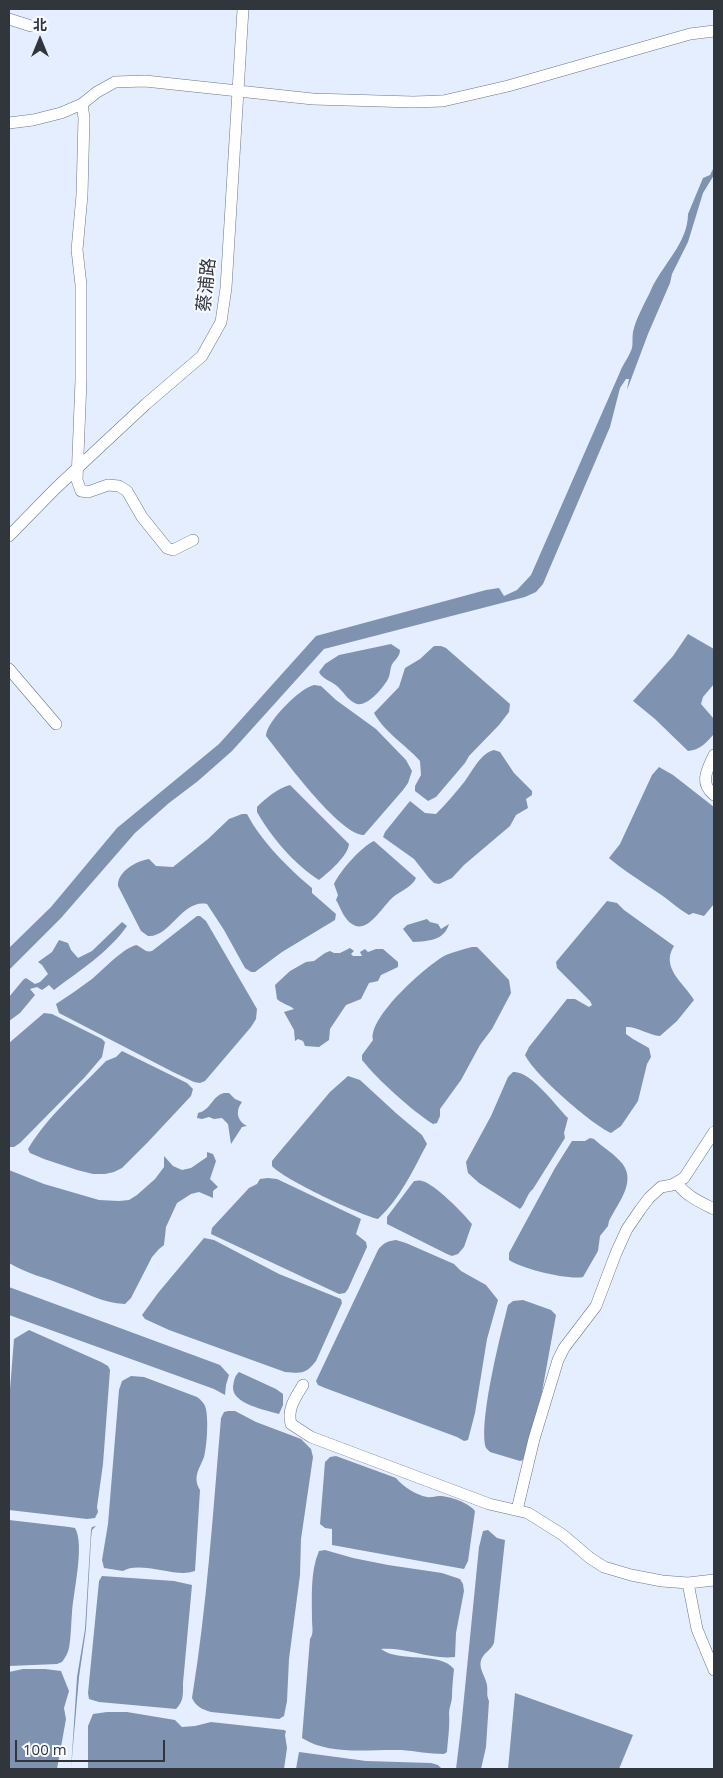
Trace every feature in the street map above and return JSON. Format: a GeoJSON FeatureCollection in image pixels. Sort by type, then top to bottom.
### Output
{"type":"FeatureCollection","features":[{"type":"Feature","properties":{"kind":"street","name":"蔡浦路"},"geometry":{"type":"LineString","coordinates":[[9,536],[146,404],[202,356],[221,322],[226,288],[243,9]]}},
{"type":"Feature","properties":{"kind":"street"},"geometry":{"type":"LineString","coordinates":[[9,19],[31,26]]}},
{"type":"Feature","properties":{"kind":"street"},"geometry":{"type":"LineString","coordinates":[[9,123],[52,116],[82,104],[97,92],[115,82],[145,80],[313,99],[443,101],[508,86],[690,34],[714,31]]}},
{"type":"Feature","properties":{"kind":"street"},"geometry":{"type":"LineString","coordinates":[[82,104],[84,139],[82,195],[77,250],[81,285],[81,380],[76,480],[81,491],[88,492],[108,485],[119,486],[127,491],[146,523],[167,548],[173,550],[194,540]]}},
{"type":"Feature","properties":{"kind":"street"},"geometry":{"type":"LineString","coordinates":[[9,669],[56,724]]}},
{"type":"Feature","properties":{"kind":"street"},"geometry":{"type":"LineString","coordinates":[[714,755],[707,768],[704,781],[709,791],[714,795]]}},
{"type":"Feature","properties":{"kind":"street"},"geometry":{"type":"LineString","coordinates":[[517,1510],[534,1439],[558,1360],[564,1348],[596,1306],[627,1229],[640,1210],[661,1187],[677,1183],[684,1178],[714,1132]]}},
{"type":"Feature","properties":{"kind":"street"},"geometry":{"type":"LineString","coordinates":[[677,1183],[695,1199],[714,1209]]}},
{"type":"Feature","properties":{"kind":"street"},"geometry":{"type":"LineString","coordinates":[[303,1385],[290,1412],[291,1424],[328,1444],[489,1504],[528,1514],[563,1534],[590,1558],[604,1567],[655,1580],[688,1583],[714,1580]]}},
{"type":"Feature","properties":{"kind":"street"},"geometry":{"type":"LineString","coordinates":[[688,1583],[696,1629],[714,1670]]}},
{"type":"Feature","properties":{"kind":"water"},"geometry":{"type":"Polygon","coordinates":[[[714,167],[714,175],[703,193],[688,242],[672,274],[627,390],[629,379],[626,379],[620,388],[610,427],[543,584],[536,592],[525,597],[324,649],[232,751],[135,833],[61,918],[9,970],[9,948],[51,907],[117,828],[219,744],[316,636],[486,590],[499,588],[504,596],[517,590],[531,575],[621,369],[631,351],[634,327],[638,316],[656,281],[684,235],[688,214],[703,178],[710,175],[714,167]]]}},
{"type":"Feature","properties":{"kind":"water"},"geometry":{"type":"Polygon","coordinates":[[[688,634],[714,649],[714,684],[703,697],[701,704],[714,719],[714,734],[699,748],[688,751],[633,701],[673,656],[688,634]]]}},
{"type":"Feature","properties":{"kind":"water"},"geometry":{"type":"Polygon","coordinates":[[[391,644],[400,650],[386,682],[375,696],[361,704],[354,703],[319,672],[325,664],[339,655],[391,644]]]}},
{"type":"Feature","properties":{"kind":"water"},"geometry":{"type":"Polygon","coordinates":[[[434,646],[446,648],[510,704],[509,712],[499,725],[469,756],[436,797],[428,801],[415,791],[415,786],[421,775],[420,761],[383,726],[374,713],[399,687],[405,668],[420,659],[434,646]]]}},
{"type":"Feature","properties":{"kind":"water"},"geometry":{"type":"Polygon","coordinates":[[[314,685],[321,686],[336,700],[376,729],[406,760],[412,771],[408,783],[403,790],[364,835],[354,832],[341,823],[327,809],[266,736],[267,730],[285,706],[301,692],[314,685]]]}},
{"type":"Feature","properties":{"kind":"water"},"geometry":{"type":"Polygon","coordinates":[[[494,750],[500,752],[514,773],[532,791],[532,795],[526,799],[528,808],[516,815],[510,826],[464,865],[452,878],[439,884],[434,883],[414,859],[383,837],[385,832],[410,801],[425,813],[436,814],[465,781],[481,758],[494,750]]]}},
{"type":"Feature","properties":{"kind":"water"},"geometry":{"type":"Polygon","coordinates":[[[659,767],[673,775],[714,807],[714,904],[704,916],[693,913],[689,915],[609,858],[620,844],[652,775],[659,767]]]}},
{"type":"Feature","properties":{"kind":"water"},"geometry":{"type":"Polygon","coordinates":[[[290,785],[349,844],[341,859],[319,880],[301,867],[284,850],[257,812],[257,807],[268,797],[281,788],[290,785]]]}},
{"type":"Feature","properties":{"kind":"water"},"geometry":{"type":"Polygon","coordinates":[[[247,814],[276,854],[312,888],[312,893],[336,914],[335,920],[282,952],[255,972],[245,968],[207,904],[198,904],[190,907],[163,931],[156,935],[148,936],[141,931],[118,886],[121,876],[128,868],[144,860],[149,859],[156,866],[173,867],[208,839],[229,819],[247,814]]]}},
{"type":"Feature","properties":{"kind":"water"},"geometry":{"type":"Polygon","coordinates":[[[374,841],[416,878],[411,885],[393,897],[368,923],[356,926],[343,914],[336,900],[338,895],[334,884],[351,860],[363,848],[374,841]]]}},
{"type":"Feature","properties":{"kind":"water"},"geometry":{"type":"Polygon","coordinates":[[[607,901],[617,903],[674,946],[670,954],[672,968],[694,1000],[677,1021],[660,1036],[626,1027],[626,1034],[649,1048],[651,1057],[647,1064],[638,1101],[621,1126],[611,1133],[590,1120],[564,1098],[539,1074],[525,1055],[529,1047],[567,999],[575,999],[589,1007],[592,1005],[557,968],[556,962],[607,901]]]}},
{"type":"Feature","properties":{"kind":"water"},"geometry":{"type":"Polygon","coordinates":[[[197,916],[206,921],[257,1009],[256,1019],[251,1027],[205,1081],[200,1083],[194,1082],[59,1013],[56,1004],[92,979],[125,951],[136,945],[145,951],[152,951],[197,916]]]}},
{"type":"Feature","properties":{"kind":"water"},"geometry":{"type":"Polygon","coordinates":[[[427,919],[438,924],[441,929],[449,924],[447,930],[435,939],[413,942],[403,929],[407,925],[427,919]]]}},
{"type":"Feature","properties":{"kind":"water"},"geometry":{"type":"Polygon","coordinates":[[[122,922],[127,926],[103,953],[54,990],[49,985],[42,990],[37,987],[30,989],[35,995],[20,1013],[9,1021],[9,997],[26,978],[35,984],[48,974],[38,962],[52,952],[59,940],[68,943],[78,958],[92,951],[122,922]]]}},
{"type":"Feature","properties":{"kind":"water"},"geometry":{"type":"Polygon","coordinates":[[[477,947],[509,980],[511,993],[461,1080],[440,1109],[437,1123],[433,1124],[405,1103],[386,1085],[362,1060],[362,1055],[373,1040],[374,1030],[380,1018],[413,980],[446,955],[477,947]]]}},
{"type":"Feature","properties":{"kind":"water"},"geometry":{"type":"Polygon","coordinates":[[[350,948],[354,951],[351,954],[353,956],[362,956],[360,952],[365,949],[368,952],[383,949],[398,962],[398,967],[381,975],[378,981],[369,983],[361,999],[346,1005],[330,1029],[329,1040],[319,1047],[305,1046],[303,1041],[298,1039],[295,1041],[294,1030],[284,1012],[294,1009],[277,999],[275,985],[290,971],[306,962],[314,961],[330,951],[340,953],[350,948]]]}},
{"type":"Feature","properties":{"kind":"water"},"geometry":{"type":"Polygon","coordinates":[[[44,1013],[52,1014],[102,1039],[105,1042],[102,1057],[20,1143],[10,1147],[9,1043],[44,1013]]]}},
{"type":"Feature","properties":{"kind":"water"},"geometry":{"type":"Polygon","coordinates":[[[122,1051],[187,1083],[193,1089],[191,1096],[122,1168],[114,1172],[93,1174],[30,1153],[28,1149],[54,1114],[106,1061],[116,1057],[122,1051]]]}},
{"type":"Feature","properties":{"kind":"water"},"geometry":{"type":"Polygon","coordinates":[[[513,1072],[520,1073],[535,1083],[568,1118],[564,1133],[565,1138],[520,1209],[479,1183],[468,1173],[466,1162],[491,1116],[508,1077],[513,1072]]]}},
{"type":"Feature","properties":{"kind":"water"},"geometry":{"type":"Polygon","coordinates":[[[348,1076],[360,1080],[422,1135],[427,1144],[393,1203],[378,1219],[322,1196],[279,1172],[272,1166],[272,1161],[330,1092],[348,1076]]]}},
{"type":"Feature","properties":{"kind":"water"},"geometry":{"type":"Polygon","coordinates":[[[224,1093],[229,1093],[235,1099],[242,1102],[238,1109],[238,1116],[247,1126],[242,1127],[231,1144],[228,1124],[222,1118],[197,1118],[198,1113],[206,1109],[217,1097],[224,1093]]]}},
{"type":"Feature","properties":{"kind":"water"},"geometry":{"type":"Polygon","coordinates":[[[590,1138],[613,1154],[625,1167],[627,1182],[622,1198],[608,1226],[600,1236],[598,1251],[583,1277],[576,1278],[545,1273],[509,1260],[509,1253],[555,1168],[572,1141],[585,1141],[590,1138]]]}},
{"type":"Feature","properties":{"kind":"water"},"geometry":{"type":"Polygon","coordinates":[[[207,1152],[213,1154],[216,1161],[210,1179],[218,1187],[213,1191],[213,1198],[199,1192],[191,1194],[177,1203],[166,1227],[164,1245],[152,1257],[131,1298],[125,1304],[109,1302],[30,1273],[9,1263],[9,1170],[44,1184],[99,1200],[119,1201],[129,1200],[155,1179],[164,1167],[164,1156],[173,1166],[182,1170],[191,1168],[207,1157],[207,1152]]]}},
{"type":"Feature","properties":{"kind":"water"},"geometry":{"type":"Polygon","coordinates":[[[260,1179],[277,1179],[361,1219],[356,1234],[366,1242],[367,1247],[345,1293],[339,1294],[211,1234],[212,1228],[249,1188],[257,1184],[260,1179]]]}},
{"type":"Feature","properties":{"kind":"water"},"geometry":{"type":"Polygon","coordinates":[[[414,1181],[428,1183],[441,1193],[472,1224],[464,1247],[458,1254],[452,1256],[447,1254],[387,1224],[387,1217],[414,1181]]]}},
{"type":"Feature","properties":{"kind":"water"},"geometry":{"type":"Polygon","coordinates":[[[204,1238],[214,1240],[279,1274],[341,1299],[342,1303],[316,1361],[309,1369],[299,1373],[285,1372],[169,1330],[145,1319],[142,1315],[158,1293],[204,1238]]]}},
{"type":"Feature","properties":{"kind":"water"},"geometry":{"type":"Polygon","coordinates":[[[396,1240],[454,1264],[461,1271],[486,1285],[498,1300],[487,1339],[475,1413],[468,1440],[464,1441],[325,1388],[318,1385],[316,1381],[378,1250],[386,1243],[396,1240]]]}},
{"type":"Feature","properties":{"kind":"water"},"geometry":{"type":"Polygon","coordinates":[[[9,1287],[220,1365],[229,1375],[225,1395],[214,1389],[9,1315],[9,1287]]]}},
{"type":"Feature","properties":{"kind":"water"},"geometry":{"type":"Polygon","coordinates":[[[523,1300],[551,1310],[556,1315],[542,1392],[523,1460],[520,1461],[490,1452],[486,1448],[484,1436],[491,1378],[508,1305],[513,1301],[523,1300]]]}},
{"type":"Feature","properties":{"kind":"water"},"geometry":{"type":"Polygon","coordinates":[[[29,1330],[101,1362],[108,1366],[110,1370],[103,1464],[97,1507],[98,1512],[95,1518],[87,1519],[9,1510],[9,1402],[14,1339],[29,1330]]]}},
{"type":"Feature","properties":{"kind":"water"},"geometry":{"type":"Polygon","coordinates":[[[239,1372],[283,1394],[283,1405],[279,1414],[258,1408],[238,1398],[234,1393],[233,1387],[235,1377],[239,1372]]]}},
{"type":"Feature","properties":{"kind":"water"},"geometry":{"type":"Polygon","coordinates":[[[131,1376],[144,1377],[197,1397],[205,1406],[207,1424],[206,1446],[197,1477],[200,1490],[195,1571],[176,1573],[143,1568],[123,1571],[104,1568],[102,1560],[108,1524],[119,1390],[122,1381],[131,1376]]]}},
{"type":"Feature","properties":{"kind":"water"},"geometry":{"type":"Polygon","coordinates":[[[235,1411],[256,1422],[301,1439],[311,1449],[313,1457],[301,1539],[300,1575],[289,1659],[287,1701],[284,1716],[279,1719],[211,1712],[195,1704],[192,1698],[206,1594],[221,1418],[224,1412],[235,1411]]]}},
{"type":"Feature","properties":{"kind":"water"},"geometry":{"type":"Polygon","coordinates":[[[336,1456],[396,1478],[418,1494],[428,1497],[448,1497],[459,1500],[472,1508],[475,1511],[468,1561],[464,1569],[332,1545],[332,1529],[325,1528],[320,1524],[325,1462],[330,1457],[336,1456]]]}},
{"type":"Feature","properties":{"kind":"water"},"geometry":{"type":"Polygon","coordinates":[[[9,1520],[75,1528],[78,1536],[79,1557],[69,1648],[62,1662],[57,1664],[9,1666],[9,1520]]]}},
{"type":"Feature","properties":{"kind":"water"},"geometry":{"type":"Polygon","coordinates":[[[96,1526],[92,1530],[91,1539],[86,1629],[79,1677],[71,1769],[77,1677],[85,1629],[91,1530],[92,1527],[96,1526]]]}},
{"type":"Feature","properties":{"kind":"water"},"geometry":{"type":"Polygon","coordinates":[[[488,1530],[497,1538],[505,1540],[494,1643],[481,1661],[489,1701],[486,1747],[481,1769],[456,1769],[479,1547],[483,1531],[488,1530]]]}},
{"type":"Feature","properties":{"kind":"water"},"geometry":{"type":"Polygon","coordinates":[[[325,1550],[388,1565],[442,1573],[460,1579],[463,1584],[464,1591],[456,1633],[455,1657],[436,1657],[400,1650],[381,1649],[398,1656],[439,1660],[454,1669],[447,1752],[444,1754],[401,1750],[363,1751],[337,1749],[313,1744],[302,1738],[312,1632],[313,1576],[319,1551],[325,1550]]]}},
{"type":"Feature","properties":{"kind":"water"},"geometry":{"type":"Polygon","coordinates":[[[102,1576],[174,1581],[192,1585],[182,1697],[176,1709],[99,1702],[89,1699],[88,1693],[99,1581],[102,1576]]]}},
{"type":"Feature","properties":{"kind":"water"},"geometry":{"type":"Polygon","coordinates":[[[23,1669],[61,1671],[69,1691],[64,1708],[66,1719],[57,1769],[9,1769],[9,1672],[23,1669]]]}},
{"type":"Feature","properties":{"kind":"water"},"geometry":{"type":"Polygon","coordinates":[[[515,1693],[633,1735],[619,1769],[508,1769],[515,1693]]]}},
{"type":"Feature","properties":{"kind":"water"},"geometry":{"type":"Polygon","coordinates":[[[127,1712],[175,1720],[182,1727],[211,1722],[284,1730],[286,1731],[287,1748],[284,1769],[88,1769],[88,1726],[93,1714],[127,1712]]]}},
{"type":"Feature","properties":{"kind":"water"},"geometry":{"type":"Polygon","coordinates":[[[299,1752],[366,1761],[431,1763],[438,1765],[442,1769],[296,1769],[299,1752]]]}}]}
